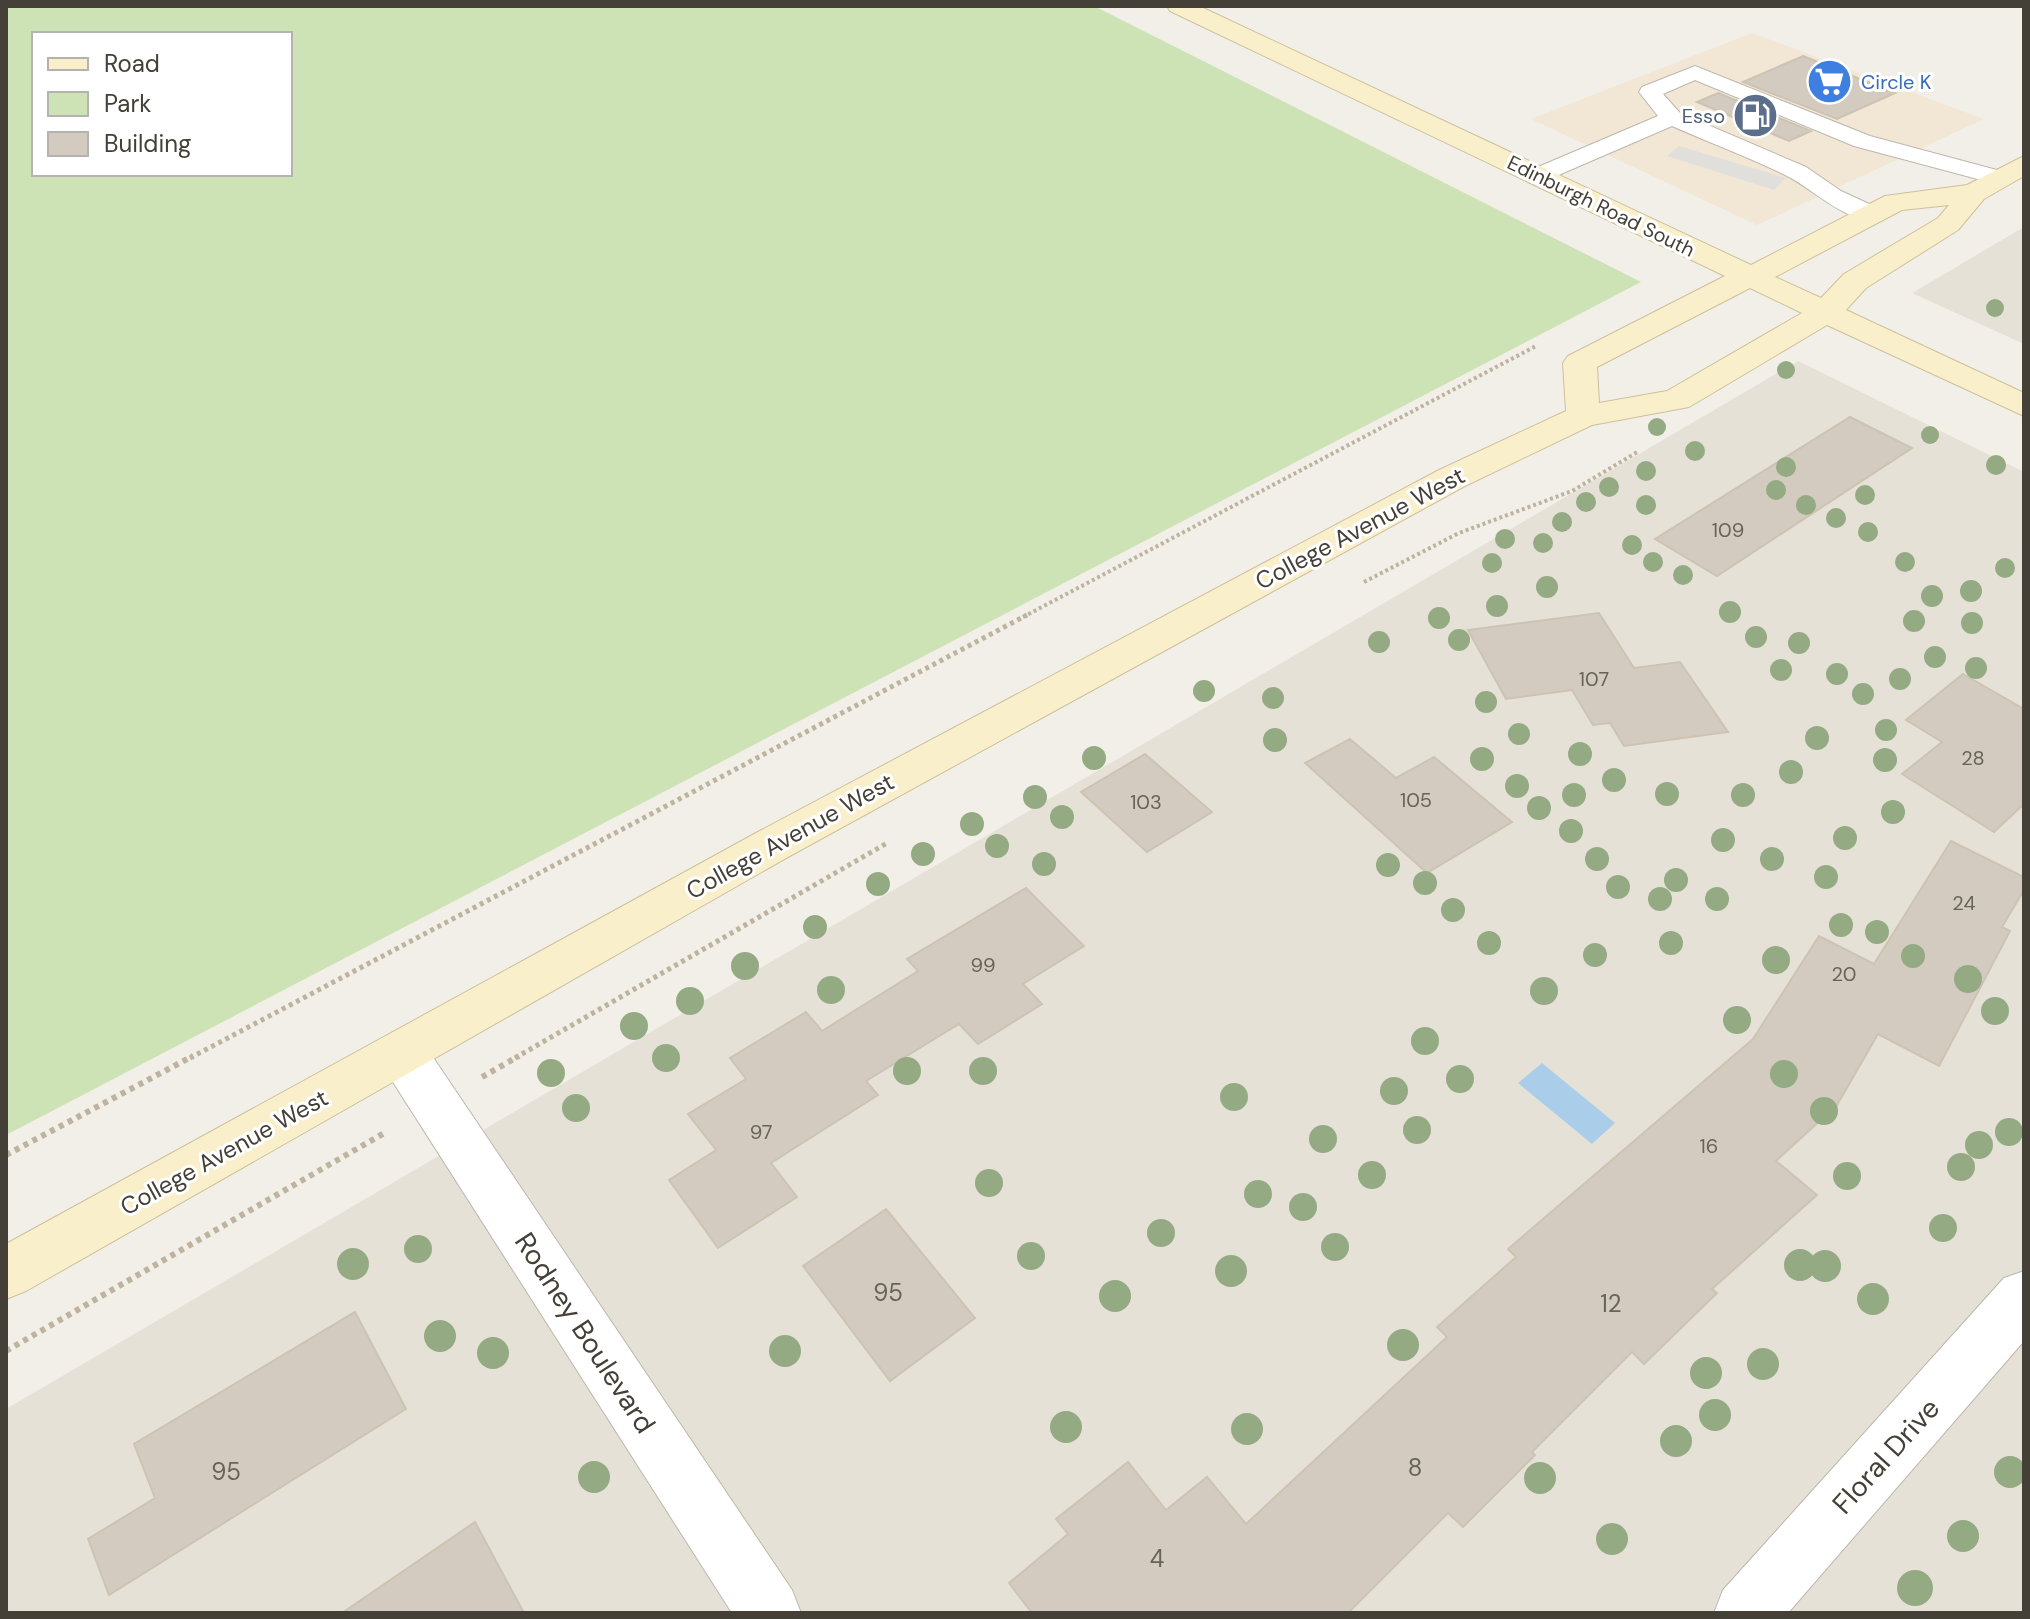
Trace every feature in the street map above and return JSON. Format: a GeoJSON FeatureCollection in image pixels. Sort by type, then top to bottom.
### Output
{"type":"FeatureCollection","features":[{"type":"Feature","properties":{"kind":"main road","name":"Edinburgh Road South"},"geometry":{"type":"LineString","coordinates":[[1179,6],[2024,406]]}},
{"type":"Feature","properties":{"kind":"main road"},"geometry":{"type":"LineString","coordinates":[[1583,416],[1580,363],[1747,276],[1797,255],[1895,202],[1999,178]]}},
{"type":"Feature","properties":{"kind":"main road","name":"College Avenue West"},"geometry":{"type":"LineString","coordinates":[[6,1273],[772,845],[1438,485],[1583,416],[1677,400],[1825,313],[1855,281],[1948,224],[1999,178]]}},
{"type":"Feature","properties":{"kind":"street","name":"Rodney Boulevard"},"geometry":{"type":"LineString","coordinates":[[402,1053],[769,1613]]}},
{"type":"Feature","properties":{"kind":"street","name":"Floral Drive"},"geometry":{"type":"LineString","coordinates":[[1746,1613],[2024,1297]]}},
{"type":"Feature","properties":{"kind":"lane"},"geometry":{"type":"LineString","coordinates":[[1872,214],[1833,196],[1798,172],[1672,118],[1650,92],[1695,72],[1862,141],[1999,178]]}},
{"type":"Feature","properties":{"kind":"lane"},"geometry":{"type":"LineString","coordinates":[[1539,175],[1672,118]]}},
{"type":"Feature","properties":{"kind":"lane"},"geometry":{"type":"LineString","coordinates":[[1798,172],[1862,141]]}},
{"type":"Feature","properties":{"kind":"path"},"geometry":{"type":"LineString","coordinates":[[6,1155],[1543,342]]}},
{"type":"Feature","properties":{"kind":"path"},"geometry":{"type":"LineString","coordinates":[[1363,582],[1459,533],[1572,491],[1639,451]]}},
{"type":"Feature","properties":{"kind":"path"},"geometry":{"type":"LineString","coordinates":[[6,1351],[891,841]]}},
{"type":"Feature","properties":{"kind":"shaded area"},"geometry":{"type":"Polygon","coordinates":[[[1752,33],[1984,119],[1757,225],[1531,119],[1752,33]]]}},
{"type":"Feature","properties":{"kind":"shaded area"},"geometry":{"type":"Polygon","coordinates":[[[1679,146],[1786,178],[1774,190],[1667,156],[1679,146]]]}},
{"type":"Feature","properties":{"kind":"shaded area"},"geometry":{"type":"Polygon","coordinates":[[[2024,227],[2024,344],[1912,293],[2024,227]]]}},
{"type":"Feature","properties":{"kind":"shaded area"},"geometry":{"type":"Polygon","coordinates":[[[1798,361],[2024,472],[2024,1613],[6,1613],[6,1409],[1798,361]]]}},
{"type":"Feature","properties":{"kind":"green space"},"geometry":{"type":"Polygon","coordinates":[[[6,6],[1094,6],[1641,282],[6,1135],[6,6]]]}},
{"type":"Feature","properties":{"kind":"water"},"geometry":{"type":"Polygon","coordinates":[[[1542,1063],[1615,1123],[1592,1144],[1518,1083],[1542,1063]]]}},
{"type":"Feature","properties":{"kind":"building","name":"Circle K"},"geometry":{"type":"Polygon","coordinates":[[[1803,56],[1895,93],[1837,119],[1743,82],[1803,56]]]}},
{"type":"Feature","properties":{"kind":"building"},"geometry":{"type":"Polygon","coordinates":[[[1718,93],[1811,131],[1789,141],[1697,102],[1718,93]]]}},
{"type":"Feature","properties":{"kind":"building"},"geometry":{"type":"Polygon","coordinates":[[[1850,417],[1912,448],[1717,576],[1655,539],[1850,417]]]}},
{"type":"Feature","properties":{"kind":"building"},"geometry":{"type":"Polygon","coordinates":[[[1599,613],[1634,668],[1680,662],[1728,732],[1624,746],[1610,723],[1593,725],[1572,690],[1506,699],[1468,630],[1599,613]]]}},
{"type":"Feature","properties":{"kind":"building"},"geometry":{"type":"Polygon","coordinates":[[[1963,674],[2024,709],[2024,804],[1994,832],[1902,774],[1942,742],[1906,720],[1963,674]]]}},
{"type":"Feature","properties":{"kind":"building"},"geometry":{"type":"Polygon","coordinates":[[[1350,739],[1396,778],[1434,757],[1512,822],[1427,873],[1305,763],[1350,739]]]}},
{"type":"Feature","properties":{"kind":"building"},"geometry":{"type":"Polygon","coordinates":[[[1145,754],[1212,812],[1147,852],[1081,792],[1145,754]]]}},
{"type":"Feature","properties":{"kind":"building"},"geometry":{"type":"Polygon","coordinates":[[[1951,841],[2024,877],[2024,890],[2002,927],[2010,931],[1939,1066],[1878,1034],[1837,1105],[1776,1161],[1817,1195],[1712,1289],[1717,1293],[1644,1364],[1632,1352],[1532,1452],[1535,1455],[1463,1527],[1448,1513],[1348,1613],[1032,1613],[1009,1583],[1068,1534],[1056,1519],[1128,1462],[1166,1510],[1207,1477],[1246,1524],[1447,1337],[1437,1327],[1516,1257],[1508,1249],[1753,1039],[1819,936],[1874,964],[1951,841]]]}},
{"type":"Feature","properties":{"kind":"building"},"geometry":{"type":"Polygon","coordinates":[[[1026,888],[1084,946],[1023,984],[1042,1004],[978,1044],[959,1024],[866,1081],[878,1095],[771,1163],[797,1197],[718,1248],[669,1180],[716,1150],[688,1114],[746,1079],[730,1058],[806,1012],[822,1031],[918,971],[907,959],[1026,888]]]}},
{"type":"Feature","properties":{"kind":"building"},"geometry":{"type":"Polygon","coordinates":[[[886,1209],[975,1318],[890,1381],[803,1266],[886,1209]]]}},
{"type":"Feature","properties":{"kind":"building"},"geometry":{"type":"Polygon","coordinates":[[[355,1312],[406,1409],[109,1595],[88,1539],[155,1498],[134,1444],[355,1312]]]}},
{"type":"Feature","properties":{"kind":"building"},"geometry":{"type":"Polygon","coordinates":[[[475,1522],[524,1613],[342,1613],[475,1522]]]}},
{"type":"Feature","properties":{"kind":"place","name":"Circle K"},"geometry":{"type":"Point","coordinates":[1830,82]}},
{"type":"Feature","properties":{"kind":"place","name":"Esso"},"geometry":{"type":"Point","coordinates":[1756,116]}}]}
